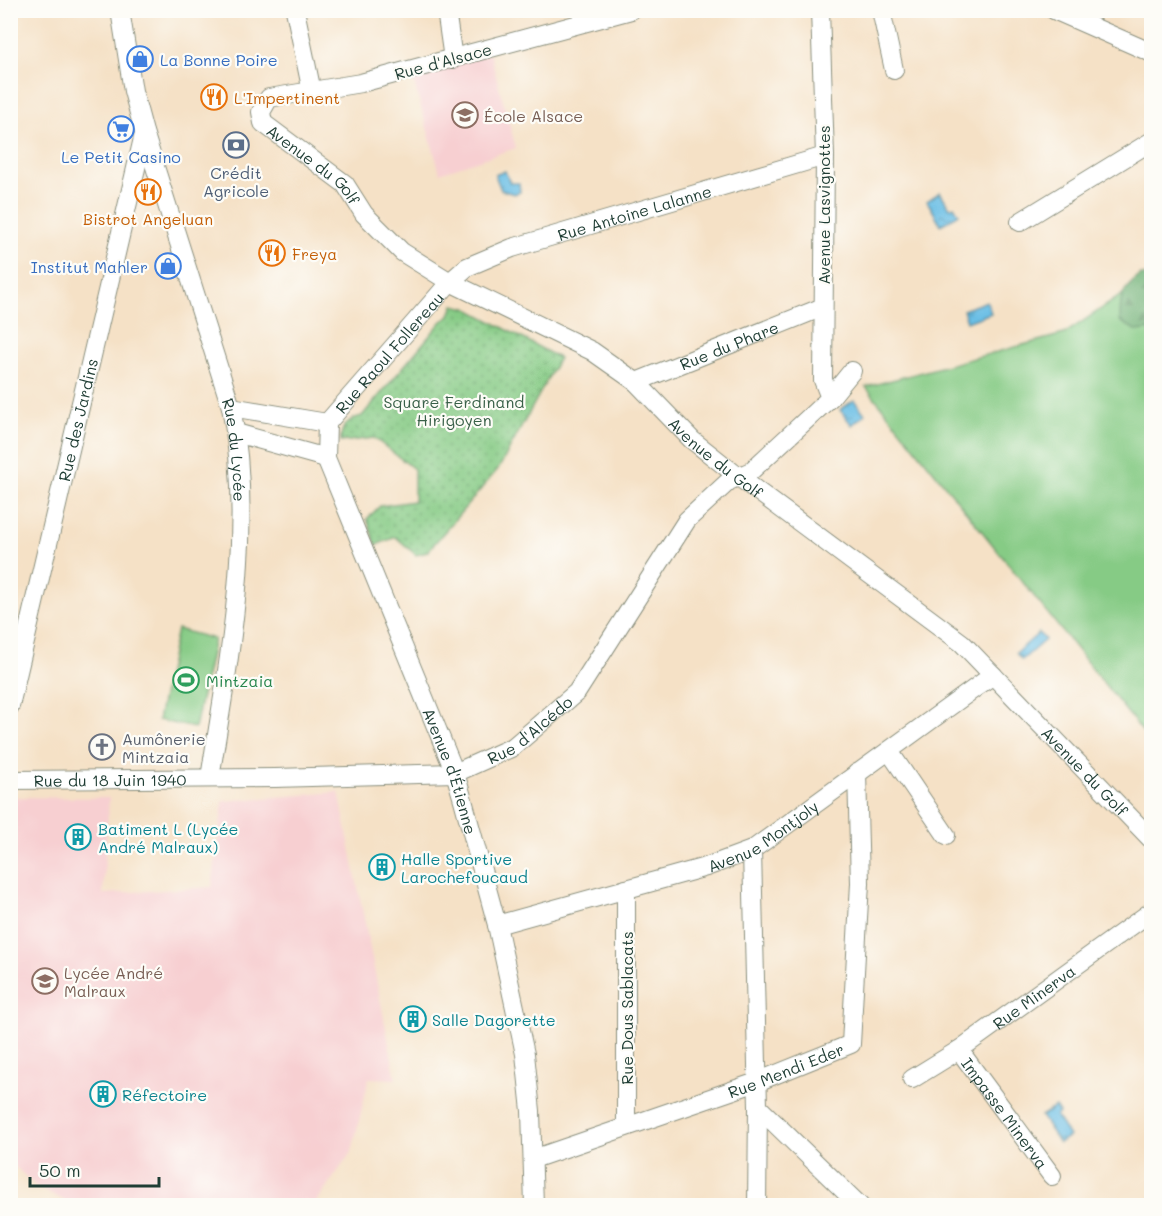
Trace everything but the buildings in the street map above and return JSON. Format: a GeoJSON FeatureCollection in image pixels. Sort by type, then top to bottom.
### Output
{"type":"FeatureCollection","features":[{"type":"Feature","properties":{"kind":"street","name":"Rue du Lycée"},"geometry":{"type":"LineString","coordinates":[[120,10],[133,91],[144,132],[161,177],[231,407],[236,434],[240,522],[231,646],[210,778]]}},
{"type":"Feature","properties":{"kind":"street"},"geometry":{"type":"LineString","coordinates":[[295,10],[312,92]]}},
{"type":"Feature","properties":{"kind":"street"},"geometry":{"type":"LineString","coordinates":[[446,10],[453,58]]}},
{"type":"Feature","properties":{"kind":"street","name":"Rue d'Alsace"},"geometry":{"type":"LineString","coordinates":[[261,112],[269,98],[361,83],[631,10]]}},
{"type":"Feature","properties":{"kind":"street","name":"Avenue Lasvignottes"},"geometry":{"type":"LineString","coordinates":[[820,10],[825,156],[823,380],[830,398]]}},
{"type":"Feature","properties":{"kind":"street"},"geometry":{"type":"LineString","coordinates":[[881,10],[894,69]]}},
{"type":"Feature","properties":{"kind":"street"},"geometry":{"type":"LineString","coordinates":[[1054,10],[1152,53]]}},
{"type":"Feature","properties":{"kind":"street","name":"Avenue du Golf"},"geometry":{"type":"LineString","coordinates":[[261,112],[263,123],[345,184],[364,214],[402,252],[450,282],[592,351],[636,382],[692,440],[962,644],[1152,840]]}},
{"type":"Feature","properties":{"kind":"street","name":"Rue des Jardins"},"geometry":{"type":"LineString","coordinates":[[10,706],[144,132]]}},
{"type":"Feature","properties":{"kind":"street"},"geometry":{"type":"LineString","coordinates":[[1020,222],[1152,141]]}},
{"type":"Feature","properties":{"kind":"street","name":"Rue Antoine Lalanne"},"geometry":{"type":"LineString","coordinates":[[450,282],[467,267],[512,248],[825,156]]}},
{"type":"Feature","properties":{"kind":"street","name":"Rue Raoul Follereau"},"geometry":{"type":"LineString","coordinates":[[327,423],[450,282]]}},
{"type":"Feature","properties":{"kind":"street","name":"Rue du Phare"},"geometry":{"type":"LineString","coordinates":[[636,382],[823,307]]}},
{"type":"Feature","properties":{"kind":"street","name":"Rue d'Alcédo"},"geometry":{"type":"LineString","coordinates":[[210,778],[455,773],[513,747],[577,692],[687,520],[729,481],[740,478],[830,398],[852,371]]}},
{"type":"Feature","properties":{"kind":"street"},"geometry":{"type":"LineString","coordinates":[[231,407],[327,423]]}},
{"type":"Feature","properties":{"kind":"street","name":"Avenue d'Étienne"},"geometry":{"type":"LineString","coordinates":[[327,423],[326,459],[455,773],[497,925],[525,1054],[534,1206]]}},
{"type":"Feature","properties":{"kind":"street"},"geometry":{"type":"LineString","coordinates":[[236,434],[326,459]]}},
{"type":"Feature","properties":{"kind":"street","name":"Avenue Montjoly"},"geometry":{"type":"LineString","coordinates":[[497,925],[706,867],[752,850],[993,675]]}},
{"type":"Feature","properties":{"kind":"street"},"geometry":{"type":"LineString","coordinates":[[889,751],[946,835]]}},
{"type":"Feature","properties":{"kind":"street","name":"Rue Mendi Eder"},"geometry":{"type":"LineString","coordinates":[[533,1159],[758,1082],[850,1044],[860,883],[857,773]]}},
{"type":"Feature","properties":{"kind":"street","name":"Rue du 18 Juin 1940"},"geometry":{"type":"LineString","coordinates":[[10,780],[210,778]]}},
{"type":"Feature","properties":{"kind":"street"},"geometry":{"type":"LineString","coordinates":[[752,850],[758,1082],[757,1206]]}},
{"type":"Feature","properties":{"kind":"street","name":"Rue Dous Sablacats"},"geometry":{"type":"LineString","coordinates":[[626,889],[626,1126]]}},
{"type":"Feature","properties":{"kind":"street","name":"Rue Minerva"},"geometry":{"type":"LineString","coordinates":[[912,1079],[959,1050],[1152,911]]}},
{"type":"Feature","properties":{"kind":"street","name":"Impasse Minerva"},"geometry":{"type":"LineString","coordinates":[[959,1050],[1052,1176]]}},
{"type":"Feature","properties":{"kind":"street"},"geometry":{"type":"LineString","coordinates":[[758,1107],[860,1206]]}},
{"type":"Feature","properties":{"kind":"shaded area","name":"École Alsace"},"geometry":{"type":"Polygon","coordinates":[[[490,54],[516,148],[440,173],[412,76],[490,54]]]}},
{"type":"Feature","properties":{"kind":"shaded area"},"geometry":{"type":"Polygon","coordinates":[[[339,792],[396,1079],[369,1078],[352,1151],[315,1204],[73,1205],[36,1186],[11,1163],[11,797],[109,798],[103,894],[212,887],[223,801],[339,792]]]}},
{"type":"Feature","properties":{"kind":"green space"},"geometry":{"type":"Polygon","coordinates":[[[1141,275],[1151,276],[1151,329],[1137,331],[1120,321],[1120,305],[1129,285],[1141,275]]]}},
{"type":"Feature","properties":{"kind":"green space"},"geometry":{"type":"Polygon","coordinates":[[[1151,275],[1151,742],[866,387],[1064,334],[1151,275]]]}},
{"type":"Feature","properties":{"kind":"green space","name":"Square Ferdinand Hirigoyen"},"geometry":{"type":"Polygon","coordinates":[[[454,305],[467,308],[559,358],[499,468],[427,552],[416,555],[396,537],[376,545],[367,519],[380,506],[414,501],[414,469],[374,438],[341,442],[341,437],[346,424],[362,416],[442,321],[449,317],[454,305]]]}},
{"type":"Feature","properties":{"kind":"green space","name":"Mintzaia"},"geometry":{"type":"Polygon","coordinates":[[[177,629],[214,639],[195,728],[158,720],[177,629]]]}},
{"type":"Feature","properties":{"kind":"water"},"geometry":{"type":"Polygon","coordinates":[[[505,171],[510,183],[519,183],[520,192],[514,194],[501,190],[495,175],[505,171]]]}},
{"type":"Feature","properties":{"kind":"water"},"geometry":{"type":"Polygon","coordinates":[[[940,192],[950,208],[954,206],[959,214],[941,225],[927,201],[940,192]]]}},
{"type":"Feature","properties":{"kind":"water"},"geometry":{"type":"Polygon","coordinates":[[[987,301],[991,313],[967,322],[963,310],[987,301]]]}},
{"type":"Feature","properties":{"kind":"water"},"geometry":{"type":"Polygon","coordinates":[[[854,400],[865,414],[852,425],[840,410],[854,400]]]}},
{"type":"Feature","properties":{"kind":"water"},"geometry":{"type":"Polygon","coordinates":[[[1039,633],[1045,640],[1022,660],[1016,653],[1039,633]]]}},
{"type":"Feature","properties":{"kind":"water"},"geometry":{"type":"Polygon","coordinates":[[[1055,1107],[1059,1113],[1056,1116],[1069,1136],[1059,1143],[1041,1116],[1055,1107]]]}},
{"type":"Feature","properties":{"kind":"place","name":"La Bonne Poire"},"geometry":{"type":"Point","coordinates":[140,59]}},
{"type":"Feature","properties":{"kind":"place","name":"L'Impertinent"},"geometry":{"type":"Point","coordinates":[214,97]}},
{"type":"Feature","properties":{"kind":"place","name":"École Alsace"},"geometry":{"type":"Point","coordinates":[465,115]}},
{"type":"Feature","properties":{"kind":"place","name":"Le Petit Casino"},"geometry":{"type":"Point","coordinates":[121,129]}},
{"type":"Feature","properties":{"kind":"place","name":"Crédit Agricole"},"geometry":{"type":"Point","coordinates":[236,145]}},
{"type":"Feature","properties":{"kind":"place","name":"Bistrot Angeluan"},"geometry":{"type":"Point","coordinates":[148,192]}},
{"type":"Feature","properties":{"kind":"place","name":"Freya"},"geometry":{"type":"Point","coordinates":[272,253]}},
{"type":"Feature","properties":{"kind":"place","name":"Institut Mahler"},"geometry":{"type":"Point","coordinates":[168,266]}},
{"type":"Feature","properties":{"kind":"place","name":"Mintzaia"},"geometry":{"type":"Point","coordinates":[186,680]}},
{"type":"Feature","properties":{"kind":"place","name":"Aumônerie Mintzaia"},"geometry":{"type":"Point","coordinates":[102,747]}},
{"type":"Feature","properties":{"kind":"place","name":"Batiment L (Lycée André Malraux)"},"geometry":{"type":"Point","coordinates":[78,837]}},
{"type":"Feature","properties":{"kind":"place","name":"Halle Sportive Larochefoucaud"},"geometry":{"type":"Point","coordinates":[382,867]}},
{"type":"Feature","properties":{"kind":"place","name":"Lycée André Malraux"},"geometry":{"type":"Point","coordinates":[45,981]}},
{"type":"Feature","properties":{"kind":"place","name":"Salle Dagorette"},"geometry":{"type":"Point","coordinates":[413,1019]}},
{"type":"Feature","properties":{"kind":"place","name":"Réfectoire"},"geometry":{"type":"Point","coordinates":[103,1094]}}]}
